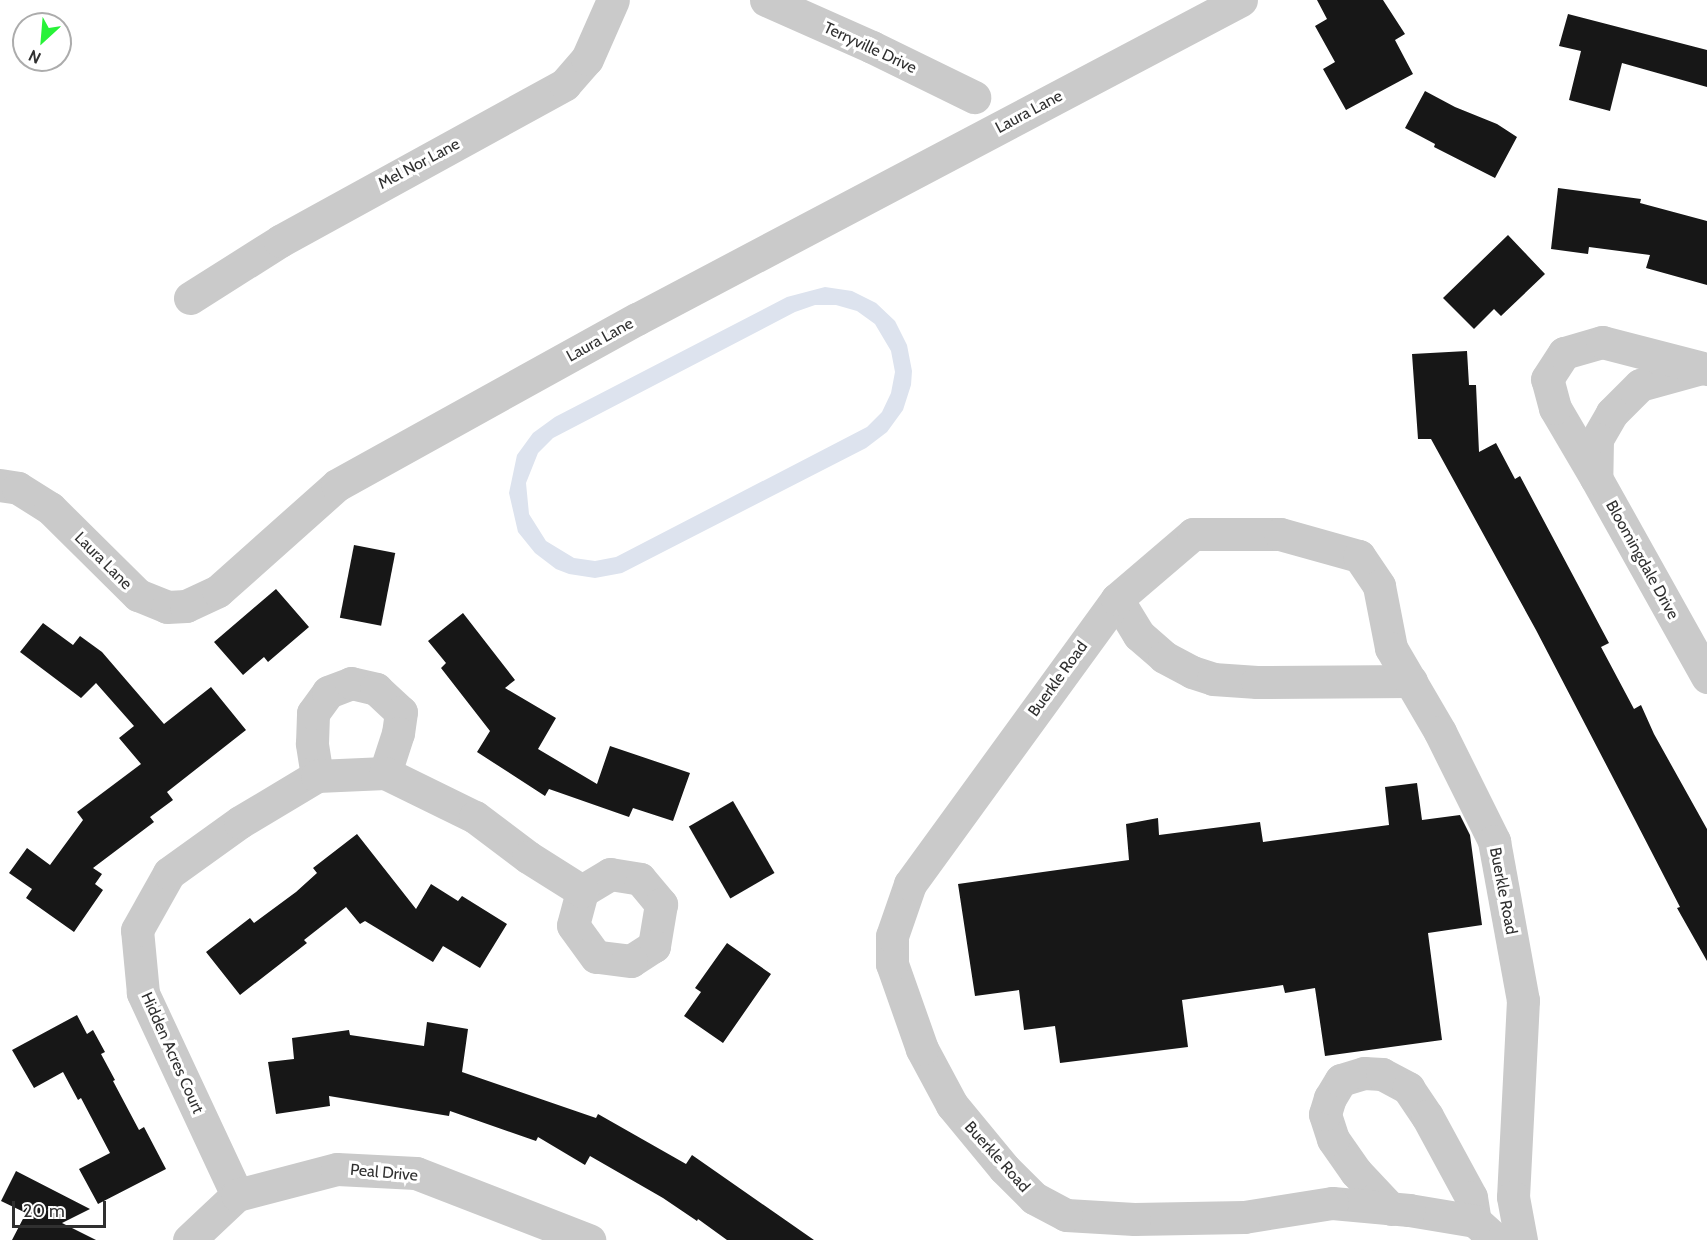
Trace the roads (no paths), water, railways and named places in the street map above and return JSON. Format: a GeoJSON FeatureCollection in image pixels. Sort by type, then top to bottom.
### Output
{"type":"FeatureCollection","features":[{"type":"Feature","properties":{"kind":"street","name":"Mel Nor Lane"},"geometry":{"type":"LineString","coordinates":[[189,298],[289,236],[565,84],[587,59],[613,0]]}},
{"type":"Feature","properties":{"kind":"street","name":"Terryville Drive"},"geometry":{"type":"LineString","coordinates":[[766,0],[872,47],[974,98]]}},
{"type":"Feature","properties":{"kind":"street","name":"Laura Lane"},"geometry":{"type":"LineString","coordinates":[[0,485],[18,488],[50,508],[138,595],[167,607],[186,606],[218,591],[337,485],[648,314],[1241,0]]}},
{"type":"Feature","properties":{"kind":"street","name":"Bloomingdale Drive"},"geometry":{"type":"LineString","coordinates":[[1704,368],[1602,342],[1564,353],[1547,379],[1555,408],[1707,677]]}},
{"type":"Feature","properties":{"kind":"street"},"geometry":{"type":"LineString","coordinates":[[1596,478],[1597,439],[1612,413],[1640,385],[1704,368]]}},
{"type":"Feature","properties":{"kind":"street","name":"Buerkle Road"},"geometry":{"type":"LineString","coordinates":[[1486,1231],[1391,1209],[1332,1203],[1244,1217],[1134,1219],[1066,1215],[1034,1198],[1004,1168],[952,1105],[922,1049],[892,964],[892,936],[910,884],[1116,599],[1193,534],[1280,534],[1303,540],[1359,556],[1379,586],[1391,648],[1440,732],[1494,841],[1523,1000],[1513,1197],[1521,1240]]}},
{"type":"Feature","properties":{"kind":"street"},"geometry":{"type":"LineString","coordinates":[[1116,599],[1139,635],[1164,657],[1192,672],[1212,679],[1269,682],[1411,681]]}},
{"type":"Feature","properties":{"kind":"street"},"geometry":{"type":"LineString","coordinates":[[317,776],[312,743],[313,713],[328,693],[351,683],[376,689],[401,712],[398,733],[385,773]]}},
{"type":"Feature","properties":{"kind":"street","name":"Hidden Acres Court"},"geometry":{"type":"LineString","coordinates":[[237,1195],[143,993],[137,930],[169,873],[240,822],[317,776],[385,773],[475,817],[528,857],[582,891]]}},
{"type":"Feature","properties":{"kind":"street"},"geometry":{"type":"LineString","coordinates":[[1391,1209],[1356,1172],[1333,1139],[1325,1114],[1330,1098],[1341,1080],[1364,1073],[1383,1074],[1408,1088],[1427,1116],[1471,1197],[1486,1231]]}},
{"type":"Feature","properties":{"kind":"street","name":"Peal Drive"},"geometry":{"type":"LineString","coordinates":[[189,1240],[237,1195],[337,1169],[416,1173],[589,1240]]}}]}
